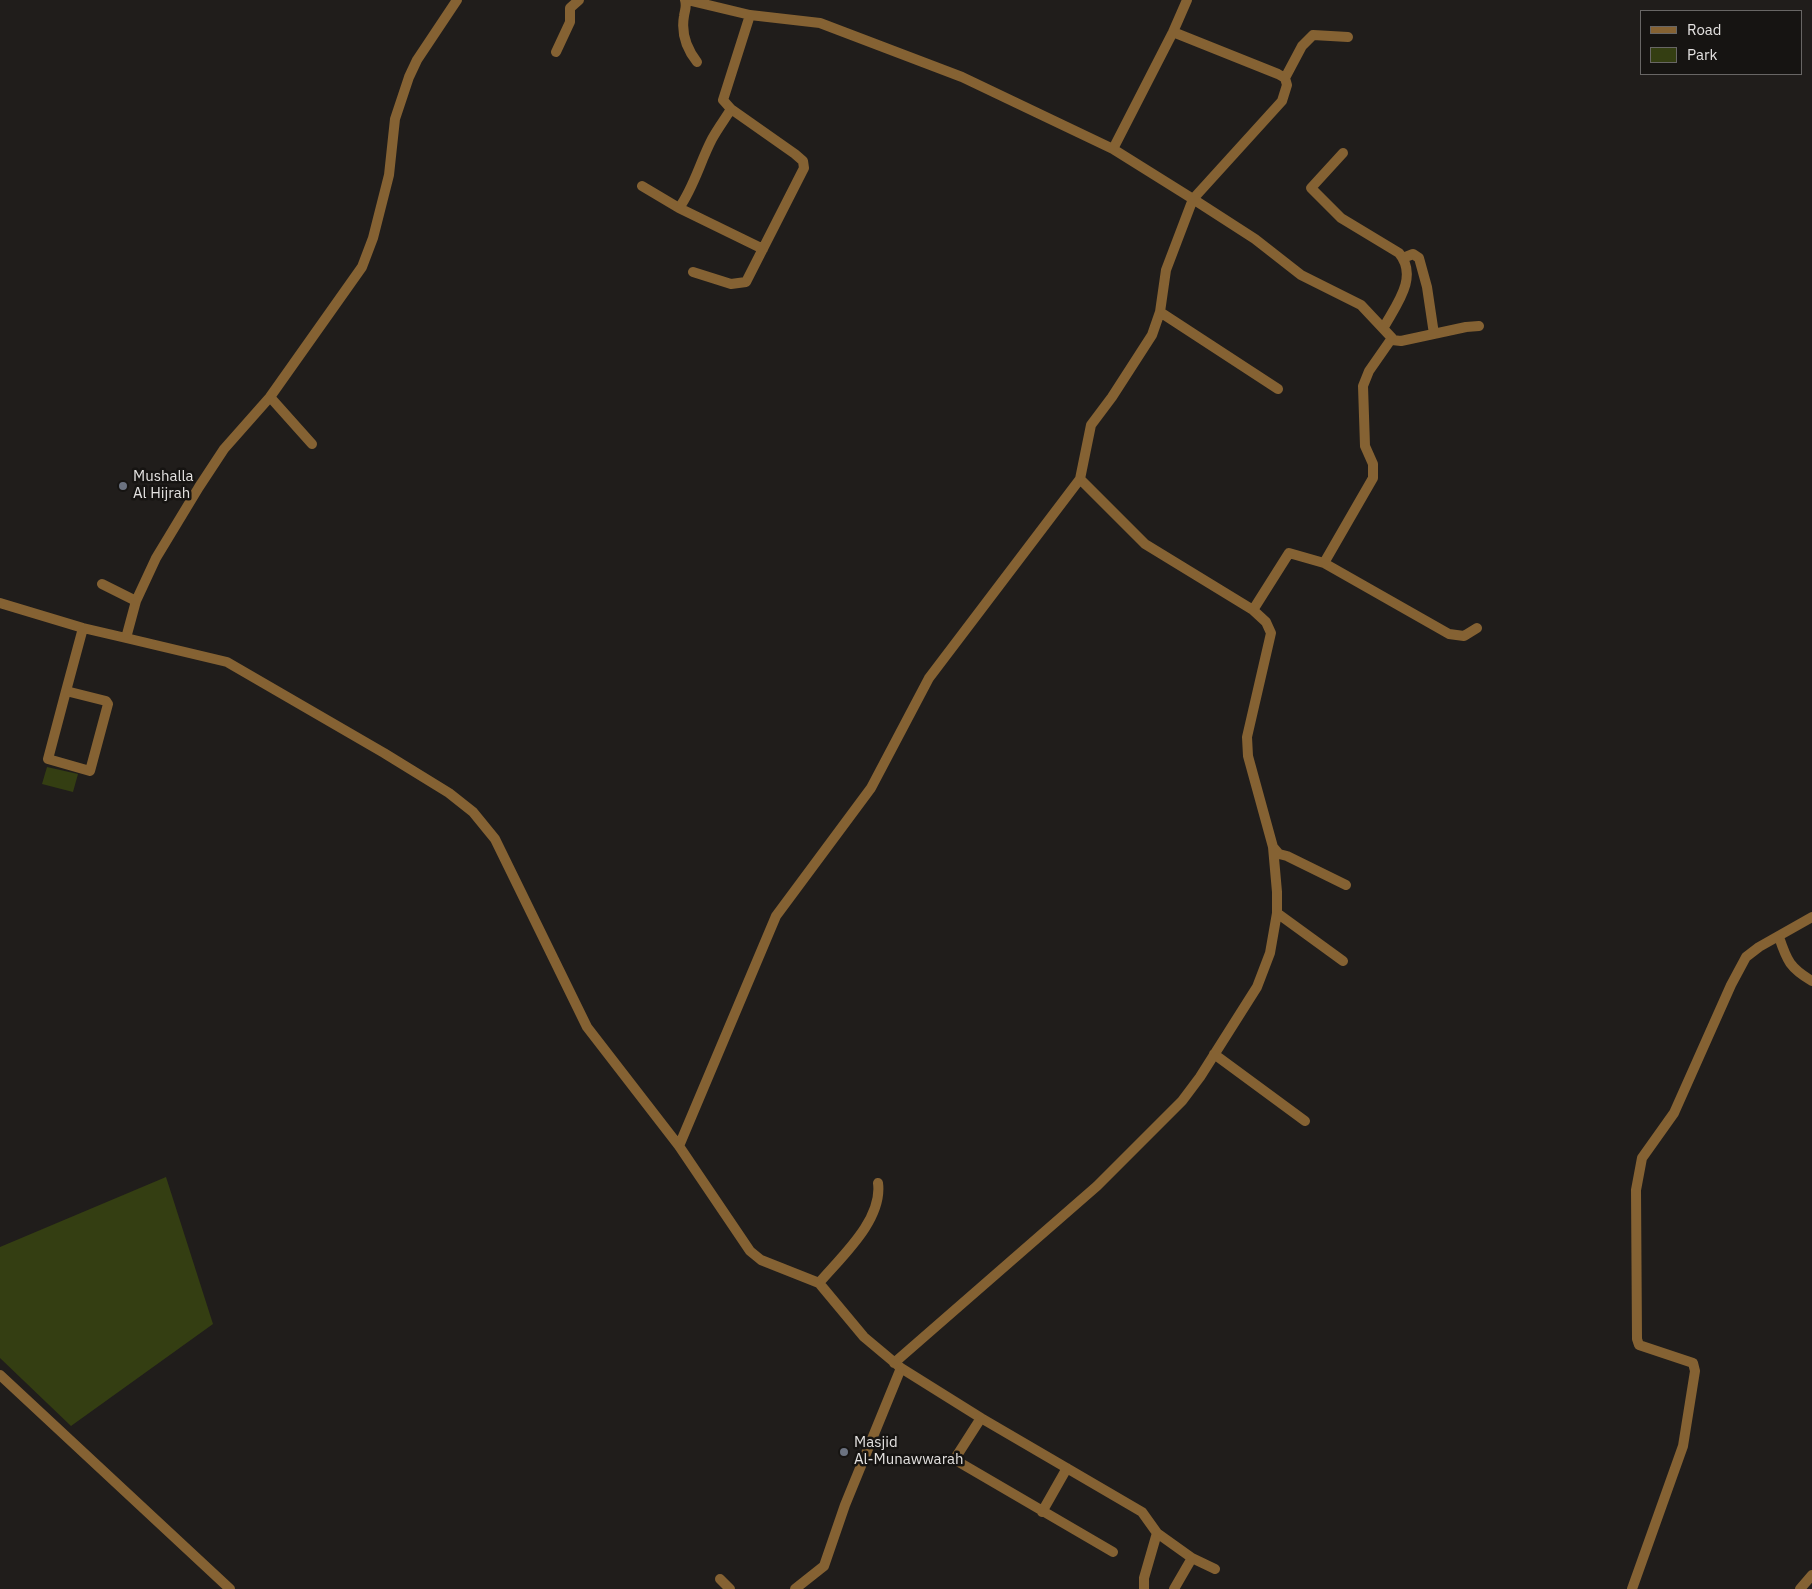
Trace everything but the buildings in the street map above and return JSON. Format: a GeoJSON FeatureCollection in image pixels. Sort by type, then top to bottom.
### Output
{"type":"FeatureCollection","features":[{"type":"Feature","properties":{"kind":"street"},"geometry":{"type":"LineString","coordinates":[[126,638],[136,601],[166,541],[224,449],[270,397],[354,280],[368,253],[389,175],[395,119],[409,77],[417,60],[457,0]]}},
{"type":"Feature","properties":{"kind":"street"},"geometry":{"type":"LineString","coordinates":[[556,52],[570,22],[570,8],[579,0]]}},
{"type":"Feature","properties":{"kind":"street"},"geometry":{"type":"LineString","coordinates":[[697,62],[685,43],[684,17],[687,8],[686,0],[750,15],[820,23],[962,77],[1113,149],[1255,239],[1301,276],[1361,305],[1392,335],[1392,340],[1369,371],[1363,386],[1365,446],[1374,464],[1373,478],[1324,563]]}},
{"type":"Feature","properties":{"kind":"street"},"geometry":{"type":"LineString","coordinates":[[1113,149],[1173,32],[1187,0]]}},
{"type":"Feature","properties":{"kind":"street"},"geometry":{"type":"LineString","coordinates":[[693,272],[731,284],[746,282],[804,168],[803,161],[731,109],[723,100],[750,15]]}},
{"type":"Feature","properties":{"kind":"street"},"geometry":{"type":"LineString","coordinates":[[679,1146],[776,916],[871,788],[929,678],[1080,479],[1088,430],[1146,347],[1160,312],[1166,270],[1192,199],[1282,101],[1288,85],[1284,78],[1173,32]]}},
{"type":"Feature","properties":{"kind":"street"},"geometry":{"type":"LineString","coordinates":[[1284,78],[1302,46],[1313,36],[1348,37]]}},
{"type":"Feature","properties":{"kind":"street"},"geometry":{"type":"LineString","coordinates":[[679,208],[690,192],[712,139],[731,109]]}},
{"type":"Feature","properties":{"kind":"street"},"geometry":{"type":"LineString","coordinates":[[1344,154],[1311,186],[1312,191],[1341,218],[1399,253],[1403,258],[1408,275],[1406,284],[1384,327]]}},
{"type":"Feature","properties":{"kind":"street"},"geometry":{"type":"LineString","coordinates":[[642,186],[679,208],[763,249]]}},
{"type":"Feature","properties":{"kind":"street"},"geometry":{"type":"LineString","coordinates":[[1403,258],[1413,254],[1418,258],[1427,287],[1434,334]]}},
{"type":"Feature","properties":{"kind":"street"},"geometry":{"type":"LineString","coordinates":[[1160,312],[1278,389]]}},
{"type":"Feature","properties":{"kind":"street"},"geometry":{"type":"LineString","coordinates":[[1392,340],[1401,341],[1479,326]]}},
{"type":"Feature","properties":{"kind":"street"},"geometry":{"type":"LineString","coordinates":[[270,397],[312,444]]}},
{"type":"Feature","properties":{"kind":"street"},"geometry":{"type":"LineString","coordinates":[[795,1589],[824,1566],[897,1365],[1119,1166],[1182,1101],[1257,987],[1265,971],[1277,913],[1273,847],[1247,748],[1247,736],[1271,641],[1269,626],[1253,610],[1145,544],[1080,479]]}},
{"type":"Feature","properties":{"kind":"street"},"geometry":{"type":"LineString","coordinates":[[1253,610],[1290,553],[1324,563],[1449,634],[1464,636],[1477,628]]}},
{"type":"Feature","properties":{"kind":"street"},"geometry":{"type":"LineString","coordinates":[[102,584],[136,601]]}},
{"type":"Feature","properties":{"kind":"street"},"geometry":{"type":"LineString","coordinates":[[0,603],[83,628],[227,662],[384,753],[449,793],[473,812],[495,839],[586,1027],[679,1146],[754,1256],[819,1283],[864,1337],[897,1365],[980,1418],[1142,1512],[1157,1533],[1192,1558],[1215,1570]]}},
{"type":"Feature","properties":{"kind":"street"},"geometry":{"type":"LineString","coordinates":[[66,691],[106,701],[108,704],[90,771],[48,759],[66,691],[83,628]]}},
{"type":"Feature","properties":{"kind":"street"},"geometry":{"type":"LineString","coordinates":[[1273,847],[1279,854],[1287,856],[1346,885]]}},
{"type":"Feature","properties":{"kind":"street"},"geometry":{"type":"LineString","coordinates":[[1277,913],[1343,961]]}},
{"type":"Feature","properties":{"kind":"street"},"geometry":{"type":"LineString","coordinates":[[1632,1589],[1683,1446],[1695,1371],[1693,1363],[1639,1345],[1637,1339],[1636,1190],[1640,1164],[1674,1113],[1731,985],[1746,957],[1759,947],[1812,917]]}},
{"type":"Feature","properties":{"kind":"street"},"geometry":{"type":"LineString","coordinates":[[1779,937],[1787,961],[1794,969],[1812,981]]}},
{"type":"Feature","properties":{"kind":"street"},"geometry":{"type":"LineString","coordinates":[[1214,1054],[1305,1121]]}},
{"type":"Feature","properties":{"kind":"street"},"geometry":{"type":"LineString","coordinates":[[819,1283],[871,1219],[878,1200],[878,1183]]}},
{"type":"Feature","properties":{"kind":"street"},"geometry":{"type":"LineString","coordinates":[[0,1375],[230,1589]]}},
{"type":"Feature","properties":{"kind":"street"},"geometry":{"type":"LineString","coordinates":[[980,1418],[956,1460],[1113,1552]]}},
{"type":"Feature","properties":{"kind":"street"},"geometry":{"type":"LineString","coordinates":[[1042,1512],[1067,1468]]}},
{"type":"Feature","properties":{"kind":"street"},"geometry":{"type":"LineString","coordinates":[[1144,1589],[1144,1578],[1157,1533]]}},
{"type":"Feature","properties":{"kind":"street"},"geometry":{"type":"LineString","coordinates":[[1174,1589],[1192,1558]]}},
{"type":"Feature","properties":{"kind":"street"},"geometry":{"type":"LineString","coordinates":[[1800,1589],[1812,1575]]}},
{"type":"Feature","properties":{"kind":"street"},"geometry":{"type":"LineString","coordinates":[[720,1579],[730,1589]]}},
{"type":"Feature","properties":{"kind":"green space"},"geometry":{"type":"Polygon","coordinates":[[[47,767],[78,774],[73,792],[42,784],[47,767]]]}},
{"type":"Feature","properties":{"kind":"green space"},"geometry":{"type":"Polygon","coordinates":[[[166,1177],[213,1324],[71,1426],[0,1358],[0,1247],[166,1177]]]}},
{"type":"Feature","properties":{"kind":"place","name":"Mushalla Al Hijrah"},"geometry":{"type":"Point","coordinates":[123,486]}},
{"type":"Feature","properties":{"kind":"place","name":"Masjid Al-Munawwarah"},"geometry":{"type":"Point","coordinates":[844,1452]}}]}
